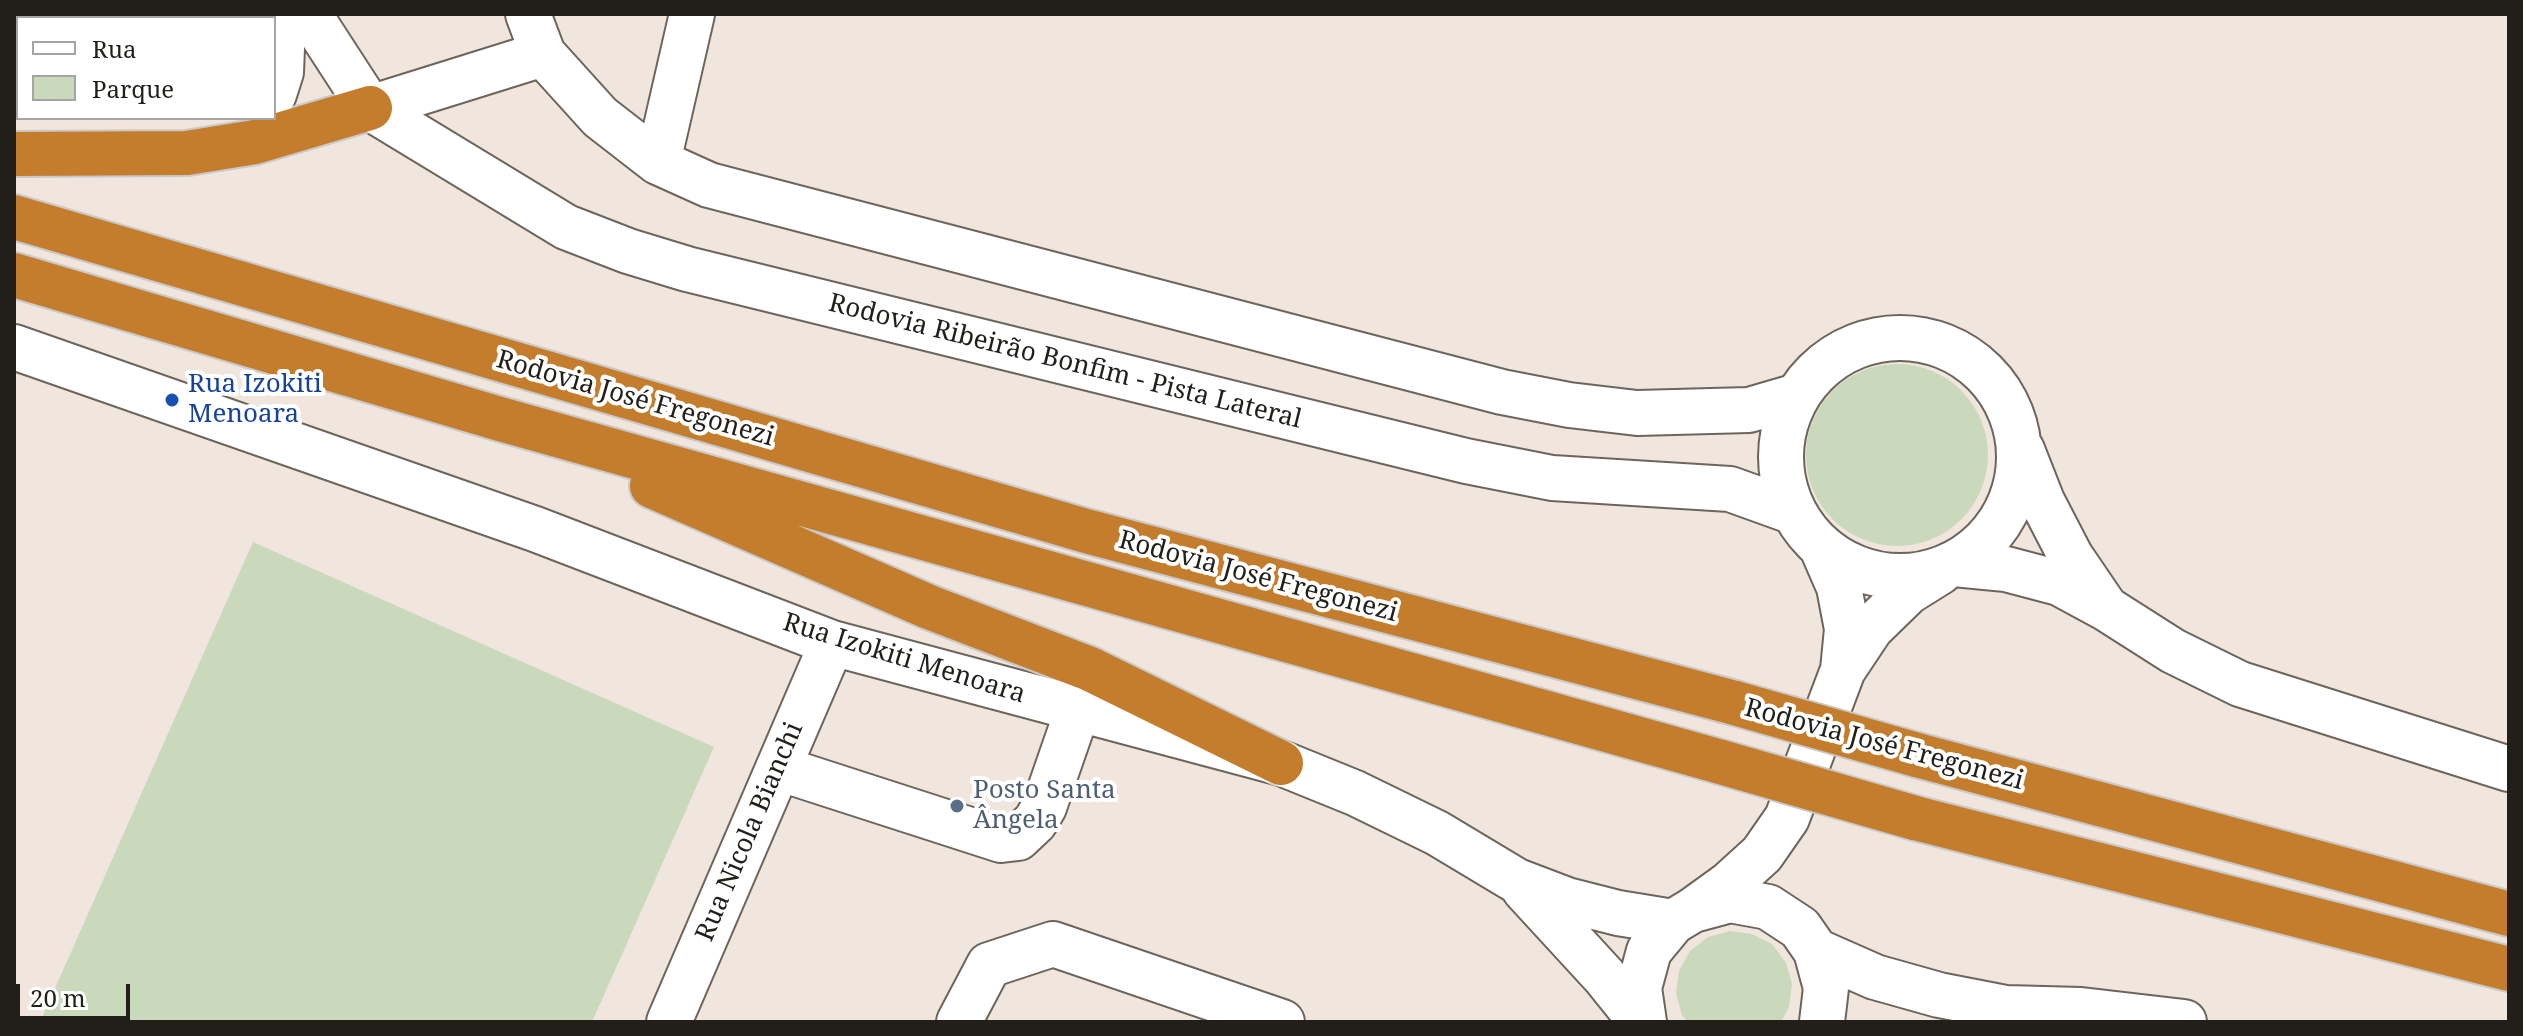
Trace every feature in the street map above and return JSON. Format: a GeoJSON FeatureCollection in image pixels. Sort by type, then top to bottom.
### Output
{"type":"FeatureCollection","features":[{"type":"Feature","properties":{"kind":"highway"},"geometry":{"type":"LineString","coordinates":[[14,154],[187,153],[260,130],[370,108]]}},
{"type":"Feature","properties":{"kind":"highway","name":"Rodovia José Fregonezi"},"geometry":{"type":"LineString","coordinates":[[14,217],[1086,531],[1735,703],[2509,914]]}},
{"type":"Feature","properties":{"kind":"highway","name":"Rodovia José Fregonezi"},"geometry":{"type":"LineString","coordinates":[[14,275],[500,419],[1915,818],[2509,969]]}},
{"type":"Feature","properties":{"kind":"highway"},"geometry":{"type":"LineString","coordinates":[[500,419],[929,607],[1090,669],[1281,763]]}},
{"type":"Feature","properties":{"kind":"street"},"geometry":{"type":"LineString","coordinates":[[276,88],[281,72],[282,48],[277,14]]}},
{"type":"Feature","properties":{"kind":"street"},"geometry":{"type":"LineString","coordinates":[[309,14],[370,108],[536,34],[600,117],[658,162],[709,185],[1502,392],[1569,405],[1637,413],[1749,410],[1797,396]]}},
{"type":"Feature","properties":{"kind":"street"},"geometry":{"type":"LineString","coordinates":[[658,162],[692,14]]}},
{"type":"Feature","properties":{"kind":"street","name":"Rodovia Ribeirão Bonfim - Pista Lateral"},"geometry":{"type":"LineString","coordinates":[[370,108],[566,227],[687,269],[1466,461],[1552,478],[1730,489],[1794,512]]}},
{"type":"Feature","properties":{"kind":"street"},"geometry":{"type":"LineString","coordinates":[[1843,670],[1847,629],[1839,587],[1822,548],[1794,512],[1781,474],[1783,434],[1797,396],[1831,359],[1876,339],[1925,339],[1970,359],[2004,395],[2042,501],[2071,557],[2107,609]]}},
{"type":"Feature","properties":{"kind":"street","name":"Rua Izokiti Menoara"},"geometry":{"type":"LineString","coordinates":[[14,347],[535,529],[832,643],[1281,763],[1355,793],[1437,833],[1517,881],[1567,900],[1618,913],[1683,916]]}},
{"type":"Feature","properties":{"kind":"street"},"geometry":{"type":"LineString","coordinates":[[1642,1022],[1639,988],[1649,951],[1683,916],[1729,884],[1762,854],[1787,818],[1843,670],[1871,628],[1908,592],[1950,566],[1992,534],[2015,491],[2019,442]]}},
{"type":"Feature","properties":{"kind":"street"},"geometry":{"type":"LineString","coordinates":[[1822,548],[1860,570],[1874,573],[1903,577],[1950,566],[2006,569],[2059,583],[2173,651],[2240,684],[2509,769]]}},
{"type":"Feature","properties":{"kind":"street","name":"Rua Nicola Bianchi"},"geometry":{"type":"LineString","coordinates":[[669,1022],[832,643]]}},
{"type":"Feature","properties":{"kind":"street"},"geometry":{"type":"LineString","coordinates":[[778,768],[1001,840],[1018,838],[1035,822],[1044,807],[1078,709]]}},
{"type":"Feature","properties":{"kind":"street"},"geometry":{"type":"LineString","coordinates":[[1787,818],[1784,856],[1788,894],[1826,988],[1822,1022]]}},
{"type":"Feature","properties":{"kind":"street","name":"Rua Izokiti Menoara"},"geometry":{"type":"LineString","coordinates":[[1517,881],[1642,1022]]}},
{"type":"Feature","properties":{"kind":"street"},"geometry":{"type":"LineString","coordinates":[[1683,916],[1730,900],[1768,907],[1808,940],[1875,977],[1939,995],[2006,1008],[2081,1010],[2184,1022]]}},
{"type":"Feature","properties":{"kind":"street"},"geometry":{"type":"LineString","coordinates":[[959,1022],[989,965],[1053,944],[1282,1022]]}},
{"type":"Feature","properties":{"kind":"street"},"geometry":{"type":"LineString","coordinates":[[1946,1022],[2006,1008]]}},
{"type":"Feature","properties":{"kind":"green space"},"geometry":{"type":"Polygon","coordinates":[[[1897,364],[1932,371],[1948,379],[1961,391],[1973,404],[1981,420],[1988,455],[1981,490],[1973,506],[1961,519],[1948,531],[1932,539],[1897,546],[1862,539],[1846,531],[1833,519],[1821,506],[1813,490],[1806,455],[1813,420],[1821,404],[1833,391],[1846,379],[1862,371],[1897,364]]]}},
{"type":"Feature","properties":{"kind":"green space"},"geometry":{"type":"Polygon","coordinates":[[[253,542],[714,747],[592,1022],[40,1022],[253,542]]]}},
{"type":"Feature","properties":{"kind":"green space"},"geometry":{"type":"Polygon","coordinates":[[[1730,931],[1752,934],[1772,944],[1786,963],[1792,984],[1789,1007],[1781,1022],[1688,1022],[1682,1015],[1676,993],[1679,971],[1690,951],[1708,937],[1730,931]]]}},
{"type":"Feature","properties":{"kind":"place","name":"Rua Izokiti Menoara"},"geometry":{"type":"Point","coordinates":[172,400]}},
{"type":"Feature","properties":{"kind":"place","name":"Posto Santa Ângela"},"geometry":{"type":"Point","coordinates":[957,806]}}]}
